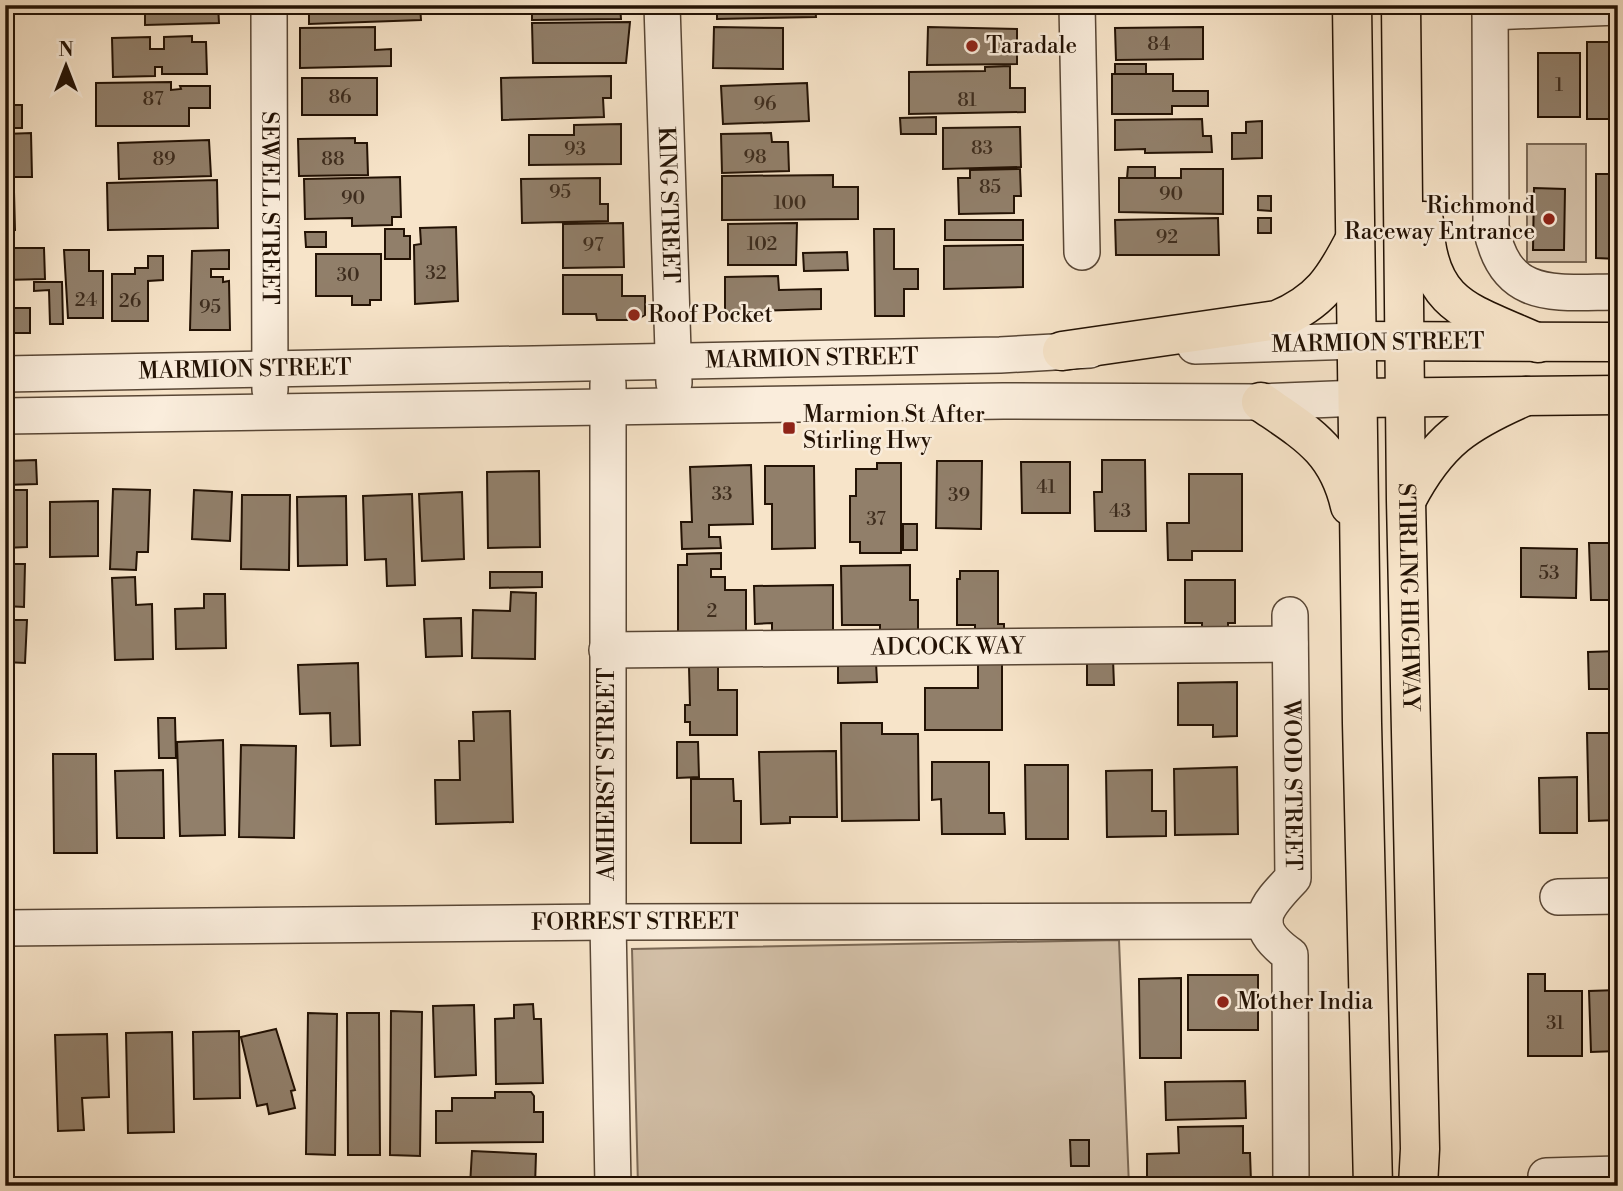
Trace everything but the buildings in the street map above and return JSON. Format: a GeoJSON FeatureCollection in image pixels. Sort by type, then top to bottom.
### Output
{"type":"FeatureCollection","features":[{"type":"Feature","properties":{"kind":"main road","name":"STIRLING HIGHWAY"},"geometry":{"type":"LineString","coordinates":[[1353,5],[1359,545],[1373,1186]]}},
{"type":"Feature","properties":{"kind":"main road","name":"STIRLING HIGHWAY"},"geometry":{"type":"LineString","coordinates":[[1401,5],[1406,500],[1421,1174]]}},
{"type":"Feature","properties":{"kind":"main road"},"geometry":{"type":"LineString","coordinates":[[1416,5],[1424,239],[1429,265],[1448,298],[1472,316],[1538,343]]}},
{"type":"Feature","properties":{"kind":"main road"},"geometry":{"type":"LineString","coordinates":[[1062,351],[1277,320],[1300,311],[1317,298],[1337,273],[1356,237]]}},
{"type":"Feature","properties":{"kind":"main road","name":"MARMION STREET"},"geometry":{"type":"LineString","coordinates":[[1357,341],[1618,342]]}},
{"type":"Feature","properties":{"kind":"main road","name":"MARMION STREET"},"geometry":{"type":"LineString","coordinates":[[1359,398],[1618,395]]}},
{"type":"Feature","properties":{"kind":"main road"},"geometry":{"type":"LineString","coordinates":[[1406,500],[1422,469],[1453,434],[1486,413],[1526,396]]}},
{"type":"Feature","properties":{"kind":"main road"},"geometry":{"type":"LineString","coordinates":[[1261,402],[1321,444],[1333,459],[1346,485],[1359,545]]}},
{"type":"Feature","properties":{"kind":"street","name":"SEWELL STREET"},"geometry":{"type":"LineString","coordinates":[[270,5],[270,412]]}},
{"type":"Feature","properties":{"kind":"street","name":"KING STREET"},"geometry":{"type":"LineString","coordinates":[[662,5],[674,404]]}},
{"type":"Feature","properties":{"kind":"street"},"geometry":{"type":"LineString","coordinates":[[1077,5],[1082,252]]}},
{"type":"Feature","properties":{"kind":"street"},"geometry":{"type":"LineString","coordinates":[[1618,8],[1490,8],[1491,227],[1504,264],[1518,281],[1537,290],[1618,292]]}},
{"type":"Feature","properties":{"kind":"street","name":"MARMION STREET"},"geometry":{"type":"LineString","coordinates":[[5,374],[608,363],[1357,341]]}},
{"type":"Feature","properties":{"kind":"street","name":"AMHERST STREET"},"geometry":{"type":"LineString","coordinates":[[608,363],[608,922],[613,1186]]}},
{"type":"Feature","properties":{"kind":"street","name":"MARMION STREET"},"geometry":{"type":"LineString","coordinates":[[5,416],[674,404],[1120,400],[1261,402],[1359,398]]}},
{"type":"Feature","properties":{"kind":"street","name":"ADCOCK WAY"},"geometry":{"type":"LineString","coordinates":[[607,650],[1290,630]]}},
{"type":"Feature","properties":{"kind":"street","name":"WOOD STREET"},"geometry":{"type":"LineString","coordinates":[[1265,920],[1266,904],[1293,878],[1290,630]]}},
{"type":"Feature","properties":{"kind":"street"},"geometry":{"type":"LineString","coordinates":[[1558,897],[1618,896]]}},
{"type":"Feature","properties":{"kind":"street"},"geometry":{"type":"LineString","coordinates":[[1265,920],[1274,943],[1290,955],[1292,1186]]}},
{"type":"Feature","properties":{"kind":"street","name":"FORREST STREET"},"geometry":{"type":"LineString","coordinates":[[5,928],[608,922],[1265,920]]}},
{"type":"Feature","properties":{"kind":"street"},"geometry":{"type":"LineString","coordinates":[[1546,1176],[1618,1174]]}},
{"type":"Feature","properties":{"kind":"shaded area"},"geometry":{"type":"Polygon","coordinates":[[[1527,144],[1586,144],[1586,262],[1527,262],[1527,144]]]}},
{"type":"Feature","properties":{"kind":"shaded area"},"geometry":{"type":"Polygon","coordinates":[[[1119,940],[1129,1186],[638,1186],[632,949],[1119,940]]]}},
{"type":"Feature","properties":{"kind":"place","name":"Taradale"},"geometry":{"type":"Point","coordinates":[972,46]}},
{"type":"Feature","properties":{"kind":"place","name":"Richmond Raceway Entrance"},"geometry":{"type":"Point","coordinates":[1549,219]}},
{"type":"Feature","properties":{"kind":"place","name":"Roof Pocket"},"geometry":{"type":"Point","coordinates":[634,315]}},
{"type":"Feature","properties":{"kind":"place","name":"Marmion St After Stirling Hwy"},"geometry":{"type":"Point","coordinates":[789,428]}},
{"type":"Feature","properties":{"kind":"place","name":"Mother India"},"geometry":{"type":"Point","coordinates":[1223,1002]}}]}
